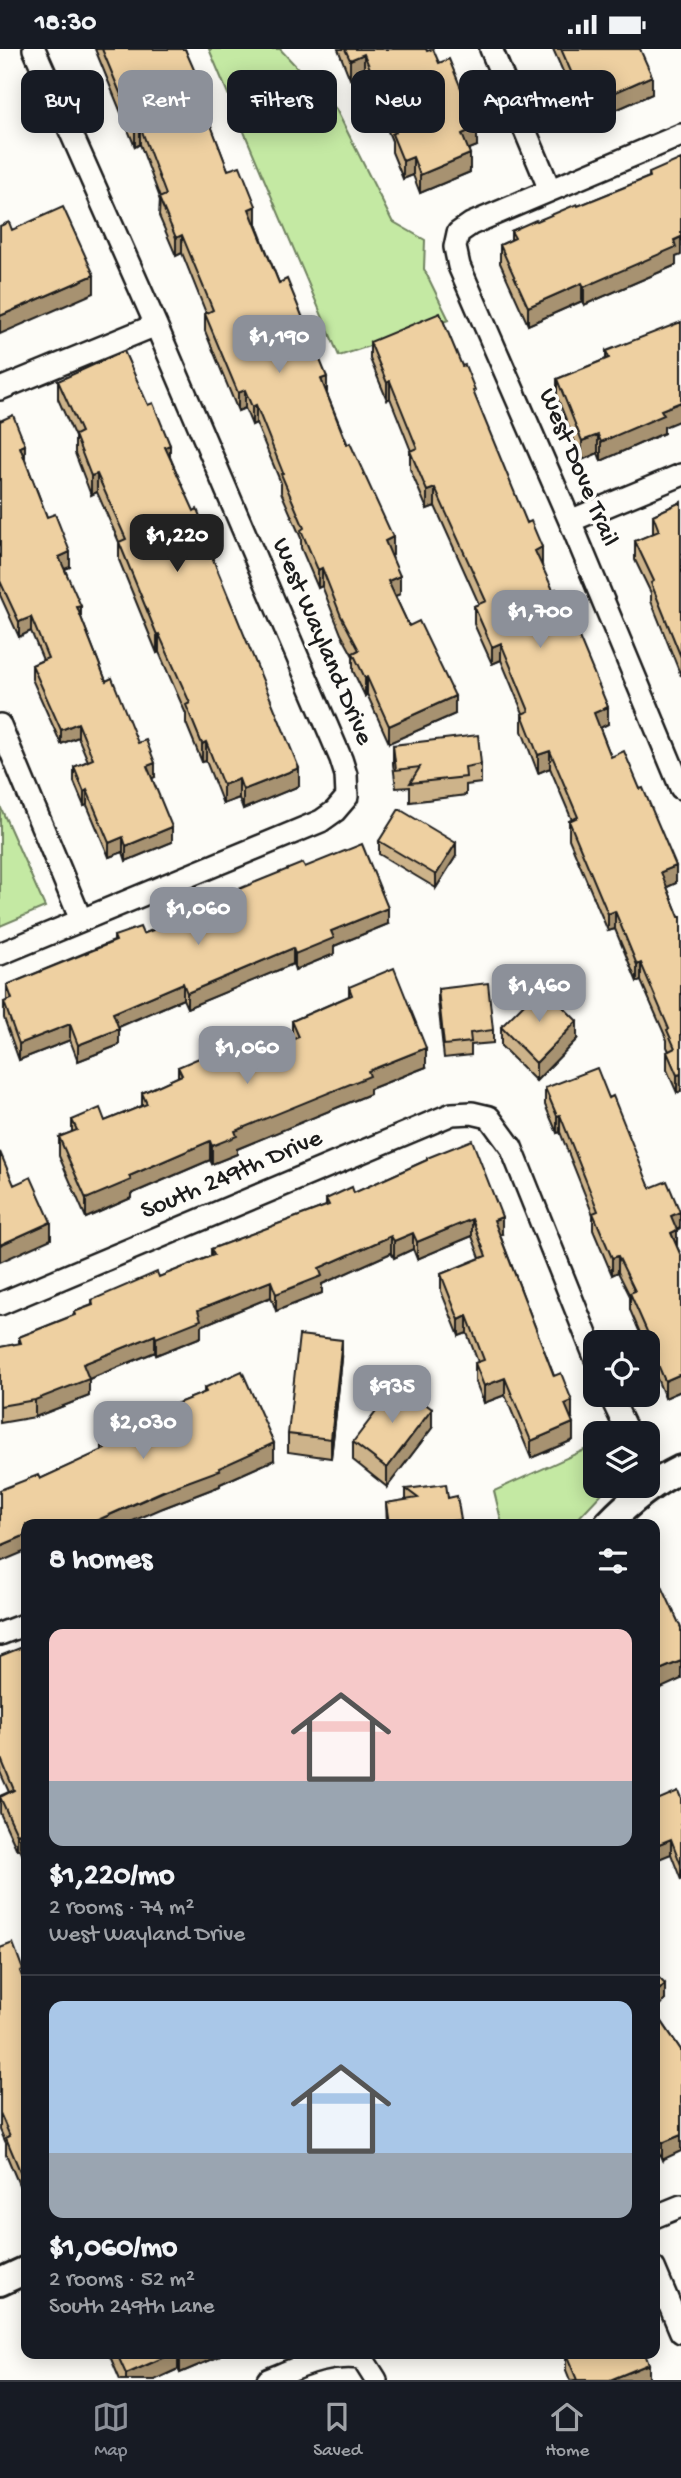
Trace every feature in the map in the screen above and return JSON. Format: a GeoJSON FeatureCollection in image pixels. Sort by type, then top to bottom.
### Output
{"type":"FeatureCollection","features":[{"type":"Feature","properties":{"kind":"street","name":"West Wayland Drive"},"geometry":{"type":"LineString","coordinates":[[34,49],[156,325],[346,775],[347,797],[335,811],[321,821],[81,920]]}},
{"type":"Feature","properties":{"kind":"street"},"geometry":{"type":"LineString","coordinates":[[491,49],[550,190],[681,135]]}},
{"type":"Feature","properties":{"kind":"street","name":"West Dove Trail"},"geometry":{"type":"LineString","coordinates":[[550,190],[471,224],[458,233],[455,247],[459,266],[570,521],[681,787]]}},
{"type":"Feature","properties":{"kind":"street"},"geometry":{"type":"LineString","coordinates":[[0,389],[156,325]]}},
{"type":"Feature","properties":{"kind":"street"},"geometry":{"type":"LineString","coordinates":[[570,521],[681,475]]}},
{"type":"Feature","properties":{"kind":"street"},"geometry":{"type":"LineString","coordinates":[[0,725],[81,920],[0,954]]}},
{"type":"Feature","properties":{"kind":"street","name":"South 249th Drive"},"geometry":{"type":"LineString","coordinates":[[0,1304],[452,1114],[472,1113],[489,1117],[511,1146],[584,1330]]}},
{"type":"Feature","properties":{"kind":"street"},"geometry":{"type":"LineString","coordinates":[[660,1473],[681,1469]]}},
{"type":"Feature","properties":{"kind":"street"},"geometry":{"type":"LineString","coordinates":[[613,1519],[632,1498]]}},
{"type":"Feature","properties":{"kind":"street"},"geometry":{"type":"LineString","coordinates":[[0,1635],[21,1626]]}},
{"type":"Feature","properties":{"kind":"street"},"geometry":{"type":"LineString","coordinates":[[660,2215],[681,2206]]}},
{"type":"Feature","properties":{"kind":"street"},"geometry":{"type":"LineString","coordinates":[[660,2282],[681,2332]]}},
{"type":"Feature","properties":{"kind":"street"},"geometry":{"type":"LineString","coordinates":[[268,2380],[312,2361],[324,2359]]}},
{"type":"Feature","properties":{"kind":"street"},"geometry":{"type":"LineString","coordinates":[[363,2359],[376,2380]]}},
{"type":"Feature","properties":{"kind":"green space"},"geometry":{"type":"Polygon","coordinates":[[[209,49],[280,49],[300,70],[227,70],[227,92],[209,49]]]}},
{"type":"Feature","properties":{"kind":"green space"},"geometry":{"type":"Polygon","coordinates":[[[337,111],[392,221],[425,240],[424,269],[449,320],[339,356],[245,133],[337,133],[337,111]]]}},
{"type":"Feature","properties":{"kind":"green space"},"geometry":{"type":"Polygon","coordinates":[[[0,806],[45,907],[0,926],[0,806]]]}},
{"type":"Feature","properties":{"kind":"green space"},"geometry":{"type":"Polygon","coordinates":[[[583,1450],[583,1498],[597,1498],[578,1519],[501,1519],[494,1491],[583,1450]]]}},
{"type":"Feature","properties":{"kind":"building"},"geometry":{"type":"Polygon","coordinates":[[[102,49],[185,49],[194,70],[118,70],[118,88],[102,49]]]}},
{"type":"Feature","properties":{"kind":"building"},"geometry":{"type":"Polygon","coordinates":[[[345,49],[433,49],[439,63],[449,59],[459,83],[459,133],[464,133],[462,134],[470,154],[420,175],[413,157],[403,161],[392,134],[445,133],[445,70],[371,70],[364,54],[350,60],[345,49]]]}},
{"type":"Feature","properties":{"kind":"building"},"geometry":{"type":"Polygon","coordinates":[[[561,49],[640,49],[652,76],[616,92],[616,70],[570,70],[561,49]]]}},
{"type":"Feature","properties":{"kind":"building"},"geometry":{"type":"Polygon","coordinates":[[[213,131],[228,170],[240,166],[256,206],[249,209],[279,283],[287,279],[327,377],[321,379],[347,445],[350,443],[393,537],[385,541],[400,576],[388,581],[409,626],[419,621],[455,696],[389,726],[353,653],[359,650],[341,616],[322,568],[318,570],[301,530],[304,528],[256,405],[252,407],[245,390],[238,393],[205,314],[213,310],[182,235],[176,238],[159,198],[166,195],[143,133],[213,133],[213,131]]]}},
{"type":"Feature","properties":{"kind":"building"},"geometry":{"type":"Polygon","coordinates":[[[681,159],[681,237],[674,240],[676,247],[584,287],[582,283],[528,307],[500,245],[515,238],[511,231],[650,177],[649,173],[681,159]]]}},
{"type":"Feature","properties":{"kind":"building"},"geometry":{"type":"Polygon","coordinates":[[[63,207],[94,275],[0,316],[0,226],[9,222],[12,230],[63,207]]]}},
{"type":"Feature","properties":{"kind":"building"},"geometry":{"type":"Polygon","coordinates":[[[440,313],[462,366],[465,365],[527,523],[531,521],[542,547],[535,551],[576,630],[608,707],[594,713],[611,757],[624,751],[676,866],[661,872],[681,917],[681,1074],[677,1075],[667,1052],[675,1048],[641,963],[637,965],[615,911],[608,914],[569,821],[578,817],[550,751],[538,755],[522,714],[529,711],[501,643],[492,647],[474,606],[486,601],[435,488],[427,491],[410,451],[417,448],[390,381],[387,383],[370,342],[440,313]]]}},
{"type":"Feature","properties":{"kind":"building"},"geometry":{"type":"Polygon","coordinates":[[[681,322],[681,402],[661,410],[664,415],[601,442],[598,435],[582,441],[557,379],[609,358],[606,351],[681,322]]]}},
{"type":"Feature","properties":{"kind":"building"},"geometry":{"type":"Polygon","coordinates":[[[124,351],[148,405],[153,403],[170,445],[165,447],[194,511],[197,509],[214,551],[210,552],[299,768],[243,790],[239,779],[223,785],[206,742],[202,744],[186,705],[190,703],[159,634],[157,635],[119,542],[126,539],[97,474],[91,476],[75,435],[81,432],[58,381],[124,351]]]}},
{"type":"Feature","properties":{"kind":"building"},"geometry":{"type":"Polygon","coordinates":[[[13,415],[25,445],[20,447],[47,517],[55,514],[70,552],[59,557],[81,606],[77,607],[106,681],[112,678],[138,743],[146,740],[155,763],[147,766],[172,827],[126,846],[123,837],[109,843],[87,790],[84,792],[74,767],[93,759],[78,723],[61,730],[32,665],[48,658],[31,617],[19,622],[0,581],[0,421],[13,415]]]}},
{"type":"Feature","properties":{"kind":"building"},"geometry":{"type":"Polygon","coordinates":[[[681,502],[681,657],[651,583],[654,581],[635,541],[659,531],[653,515],[681,502]]]}},
{"type":"Feature","properties":{"kind":"building"},"geometry":{"type":"Polygon","coordinates":[[[478,735],[481,764],[465,767],[466,777],[410,783],[420,767],[396,770],[393,745],[478,735]]]}},
{"type":"Feature","properties":{"kind":"building"},"geometry":{"type":"Polygon","coordinates":[[[399,809],[456,843],[436,875],[379,841],[399,809]]]}},
{"type":"Feature","properties":{"kind":"building"},"geometry":{"type":"Polygon","coordinates":[[[362,844],[388,908],[331,931],[334,938],[295,954],[293,948],[187,993],[183,983],[113,1013],[119,1029],[78,1045],[70,1024],[19,1044],[4,1002],[12,999],[7,985],[116,941],[114,936],[140,927],[143,934],[212,907],[210,901],[251,884],[303,863],[305,867],[362,844]]]}},
{"type":"Feature","properties":{"kind":"building"},"geometry":{"type":"Polygon","coordinates":[[[394,968],[426,1048],[368,1071],[370,1076],[235,1131],[237,1136],[212,1146],[210,1141],[129,1176],[131,1180],[86,1199],[59,1137],[77,1130],[72,1120],[100,1108],[105,1121],[147,1104],[142,1093],[182,1075],[178,1067],[220,1049],[227,1066],[299,1037],[292,1021],[352,995],[349,987],[394,968]]]}},
{"type":"Feature","properties":{"kind":"building"},"geometry":{"type":"Polygon","coordinates":[[[488,983],[493,1030],[470,1033],[471,1042],[444,1045],[438,989],[488,983]]]}},
{"type":"Feature","properties":{"kind":"building"},"geometry":{"type":"Polygon","coordinates":[[[542,986],[577,1021],[536,1063],[501,1027],[542,986]]]}},
{"type":"Feature","properties":{"kind":"building"},"geometry":{"type":"Polygon","coordinates":[[[597,1068],[609,1098],[613,1096],[650,1188],[667,1181],[680,1212],[671,1216],[677,1230],[671,1233],[681,1256],[681,1374],[665,1381],[660,1369],[660,1330],[646,1330],[630,1293],[635,1291],[618,1256],[612,1258],[593,1213],[598,1211],[560,1115],[557,1116],[545,1088],[597,1068]]]}},
{"type":"Feature","properties":{"kind":"building"},"geometry":{"type":"Polygon","coordinates":[[[472,1140],[502,1217],[494,1220],[554,1376],[561,1373],[572,1401],[565,1404],[573,1423],[531,1441],[505,1378],[484,1386],[475,1363],[484,1360],[467,1316],[459,1320],[441,1274],[486,1256],[472,1219],[417,1242],[413,1233],[394,1241],[391,1236],[319,1268],[322,1276],[276,1294],[271,1281],[198,1310],[201,1320],[83,1364],[89,1379],[35,1400],[0,1406],[0,1347],[21,1343],[19,1337],[75,1315],[74,1312],[93,1305],[92,1300],[157,1272],[159,1277],[214,1255],[211,1249],[329,1205],[326,1199],[352,1187],[354,1193],[472,1140]]]}},
{"type":"Feature","properties":{"kind":"building"},"geometry":{"type":"Polygon","coordinates":[[[0,1152],[14,1185],[31,1177],[51,1222],[0,1245],[0,1152]]]}},
{"type":"Feature","properties":{"kind":"building"},"geometry":{"type":"Polygon","coordinates":[[[299,1335],[342,1340],[331,1439],[288,1434],[299,1335]]]}},
{"type":"Feature","properties":{"kind":"building"},"geometry":{"type":"Polygon","coordinates":[[[242,1371],[274,1443],[219,1468],[220,1470],[163,1491],[100,1519],[21,1519],[21,1537],[0,1546],[0,1490],[38,1475],[40,1479],[105,1449],[102,1441],[155,1417],[153,1413],[206,1392],[204,1388],[242,1371]]]}},
{"type":"Feature","properties":{"kind":"building"},"geometry":{"type":"Polygon","coordinates":[[[398,1383],[432,1409],[387,1468],[353,1442],[398,1383]]]}},
{"type":"Feature","properties":{"kind":"building"},"geometry":{"type":"Polygon","coordinates":[[[446,1484],[448,1498],[457,1496],[461,1519],[388,1519],[386,1503],[418,1498],[406,1489],[446,1484]]]}},
{"type":"Feature","properties":{"kind":"building"},"geometry":{"type":"Polygon","coordinates":[[[660,1582],[681,1628],[681,1661],[660,1670],[660,1582]]]}},
{"type":"Feature","properties":{"kind":"building"},"geometry":{"type":"Polygon","coordinates":[[[21,1648],[21,1835],[17,1834],[0,1797],[14,1790],[0,1756],[0,1656],[21,1648]]]}},
{"type":"Feature","properties":{"kind":"building"},"geometry":{"type":"Polygon","coordinates":[[[678,1791],[681,1798],[681,1865],[671,1839],[660,1844],[660,1799],[678,1791]]]}},
{"type":"Feature","properties":{"kind":"building"},"geometry":{"type":"Polygon","coordinates":[[[13,1943],[21,1965],[21,2174],[6,2138],[10,2136],[0,2113],[0,1948],[13,1943]]]}},
{"type":"Feature","properties":{"kind":"building"},"geometry":{"type":"Polygon","coordinates":[[[660,2019],[681,2050],[681,2135],[662,2143],[660,2019]]]}},
{"type":"Feature","properties":{"kind":"building"},"geometry":{"type":"Polygon","coordinates":[[[119,2359],[160,2359],[126,2374],[119,2359]]]}},
{"type":"Feature","properties":{"kind":"building"},"geometry":{"type":"Polygon","coordinates":[[[568,2359],[647,2359],[649,2364],[610,2380],[577,2380],[568,2359]]]}}]}
